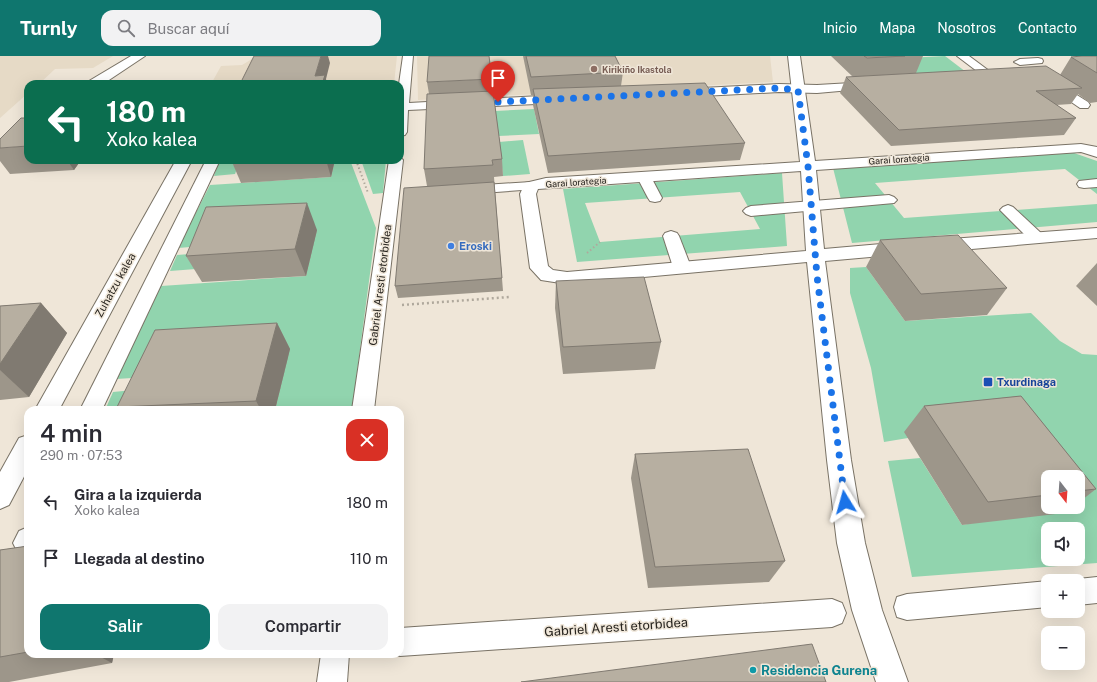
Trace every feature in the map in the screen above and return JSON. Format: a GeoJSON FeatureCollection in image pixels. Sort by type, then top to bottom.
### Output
{"type":"FeatureCollection","features":[{"type":"Feature","properties":{"kind":"street"},"geometry":{"type":"LineString","coordinates":[[100,80],[138,56]]}},
{"type":"Feature","properties":{"kind":"street"},"geometry":{"type":"LineString","coordinates":[[404,96],[408,56]]}},
{"type":"Feature","properties":{"kind":"street"},"geometry":{"type":"LineString","coordinates":[[794,56],[808,166],[817,276],[839,460],[851,544],[867,610],[892,682]]}},
{"type":"Feature","properties":{"kind":"street"},"geometry":{"type":"LineString","coordinates":[[967,56],[998,79],[978,80]]}},
{"type":"Feature","properties":{"kind":"street"},"geometry":{"type":"LineString","coordinates":[[1020,62],[1038,60]]}},
{"type":"Feature","properties":{"kind":"street"},"geometry":{"type":"LineString","coordinates":[[1061,75],[1043,76],[1084,105]]}},
{"type":"Feature","properties":{"kind":"street"},"geometry":{"type":"LineString","coordinates":[[671,94],[779,88],[798,90],[882,86]]}},
{"type":"Feature","properties":{"kind":"street"},"geometry":{"type":"LineString","coordinates":[[404,106],[569,99]]}},
{"type":"Feature","properties":{"kind":"street","name":"Garai lorategia"},"geometry":{"type":"LineString","coordinates":[[1097,152],[1081,148],[546,184],[531,186],[528,194],[539,268],[548,276],[567,278],[682,267],[1097,233]]}},
{"type":"Feature","properties":{"kind":"street","name":"Zuhatzu kalea"},"geometry":{"type":"LineString","coordinates":[[49,406],[182,164]]}},
{"type":"Feature","properties":{"kind":"street"},"geometry":{"type":"LineString","coordinates":[[93,406],[211,164]]}},
{"type":"Feature","properties":{"kind":"street","name":"Gabriel Aresti etorbidea"},"geometry":{"type":"LineString","coordinates":[[365,406],[377,307],[400,194],[396,164]]}},
{"type":"Feature","properties":{"kind":"street"},"geometry":{"type":"LineString","coordinates":[[644,177],[655,198]]}},
{"type":"Feature","properties":{"kind":"street"},"geometry":{"type":"LineString","coordinates":[[454,191],[531,186]]}},
{"type":"Feature","properties":{"kind":"street"},"geometry":{"type":"LineString","coordinates":[[751,211],[889,200]]}},
{"type":"Feature","properties":{"kind":"street"},"geometry":{"type":"LineString","coordinates":[[1008,210],[1036,237]]}},
{"type":"Feature","properties":{"kind":"street"},"geometry":{"type":"LineString","coordinates":[[671,236],[682,267]]}},
{"type":"Feature","properties":{"kind":"street"},"geometry":{"type":"LineString","coordinates":[[0,497],[24,453]]}},
{"type":"Feature","properties":{"kind":"street"},"geometry":{"type":"LineString","coordinates":[[1085,591],[1097,590]]}},
{"type":"Feature","properties":{"kind":"street"},"geometry":{"type":"LineString","coordinates":[[907,607],[1041,595]]}},
{"type":"Feature","properties":{"kind":"street","name":"Gabriel Aresti etorbidea"},"geometry":{"type":"LineString","coordinates":[[404,642],[832,613]]}},
{"type":"Feature","properties":{"kind":"street"},"geometry":{"type":"LineString","coordinates":[[332,682],[335,658]]}},
{"type":"Feature","properties":{"kind":"path"},"geometry":{"type":"LineString","coordinates":[[377,307],[509,297]]}},
{"type":"Feature","properties":{"kind":"shaded area"},"geometry":{"type":"Polygon","coordinates":[[[0,56],[113,56],[93,68],[55,69],[43,80],[24,80],[24,97],[0,118],[0,56]]]}},
{"type":"Feature","properties":{"kind":"shaded area"},"geometry":{"type":"Polygon","coordinates":[[[297,56],[397,56],[394,80],[213,80],[221,66],[242,65],[252,59],[297,56]]]}},
{"type":"Feature","properties":{"kind":"shaded area","name":"Kirikiño Ikastola"},"geometry":{"type":"Polygon","coordinates":[[[417,56],[770,56],[773,82],[418,100],[417,56]]]}},
{"type":"Feature","properties":{"kind":"green space"},"geometry":{"type":"Polygon","coordinates":[[[945,56],[966,72],[887,76],[869,60],[945,56]]]}},
{"type":"Feature","properties":{"kind":"green space"},"geometry":{"type":"Polygon","coordinates":[[[534,109],[539,134],[498,136],[495,111],[534,109]]]}},
{"type":"Feature","properties":{"kind":"green space"},"geometry":{"type":"Polygon","coordinates":[[[523,140],[530,174],[503,176],[499,142],[523,140]]]}},
{"type":"Feature","properties":{"kind":"green space"},"geometry":{"type":"Polygon","coordinates":[[[1074,153],[1097,161],[1097,194],[1065,169],[875,183],[904,218],[1097,204],[1097,222],[852,243],[833,168],[1074,153]]]}},
{"type":"Feature","properties":{"kind":"green space"},"geometry":{"type":"Polygon","coordinates":[[[218,164],[239,164],[235,174],[214,176],[218,164]]]}},
{"type":"Feature","properties":{"kind":"green space"},"geometry":{"type":"Polygon","coordinates":[[[334,164],[352,164],[376,228],[353,406],[276,406],[289,349],[165,376],[116,379],[161,286],[306,276],[316,230],[215,245],[178,248],[210,185],[331,177],[334,164]]]}},
{"type":"Feature","properties":{"kind":"green space"},"geometry":{"type":"Polygon","coordinates":[[[362,164],[386,164],[383,193],[373,194],[362,164]]]}},
{"type":"Feature","properties":{"kind":"green space"},"geometry":{"type":"Polygon","coordinates":[[[782,173],[787,246],[577,262],[563,189],[782,173]],[[740,192],[585,203],[600,242],[760,229],[740,192]]]}},
{"type":"Feature","properties":{"kind":"green space"},"geometry":{"type":"Polygon","coordinates":[[[202,253],[196,269],[170,271],[177,255],[202,253]]]}},
{"type":"Feature","properties":{"kind":"green space"},"geometry":{"type":"Polygon","coordinates":[[[866,267],[905,321],[1031,313],[1060,341],[1082,354],[1097,355],[1097,563],[1085,564],[1085,522],[1041,522],[1041,566],[1057,566],[912,577],[888,461],[920,458],[962,525],[1041,510],[1041,514],[1085,514],[1085,470],[1041,470],[1041,475],[908,438],[884,442],[871,368],[850,293],[850,268],[866,267]]]}},
{"type":"Feature","properties":{"kind":"green space"},"geometry":{"type":"Polygon","coordinates":[[[144,389],[137,406],[107,406],[113,392],[144,389]]]}},
{"type":"Feature","properties":{"kind":"building"},"geometry":{"type":"Polygon","coordinates":[[[254,56],[321,56],[315,76],[325,75],[323,80],[242,80],[254,56]]]}},
{"type":"Feature","properties":{"kind":"building"},"geometry":{"type":"Polygon","coordinates":[[[429,56],[489,56],[492,79],[427,82],[429,56]]]}},
{"type":"Feature","properties":{"kind":"building"},"geometry":{"type":"Polygon","coordinates":[[[526,56],[615,56],[623,72],[531,77],[526,56]]]}},
{"type":"Feature","properties":{"kind":"building"},"geometry":{"type":"Polygon","coordinates":[[[864,56],[905,56],[867,58],[864,56]]]}},
{"type":"Feature","properties":{"kind":"building"},"geometry":{"type":"Polygon","coordinates":[[[1097,56],[1097,73],[1071,57],[1097,56]]]}},
{"type":"Feature","properties":{"kind":"building"},"geometry":{"type":"Polygon","coordinates":[[[1046,66],[1082,88],[1036,91],[1076,118],[899,130],[846,77],[1046,66]]]}},
{"type":"Feature","properties":{"kind":"building"},"geometry":{"type":"Polygon","coordinates":[[[705,83],[745,143],[548,156],[533,89],[705,83]]]}},
{"type":"Feature","properties":{"kind":"building"},"geometry":{"type":"Polygon","coordinates":[[[493,91],[502,159],[492,160],[493,165],[424,169],[427,94],[493,91]]]}},
{"type":"Feature","properties":{"kind":"building"},"geometry":{"type":"Polygon","coordinates":[[[21,118],[24,118],[24,146],[0,148],[0,139],[21,118]]]}},
{"type":"Feature","properties":{"kind":"building","name":"Eroski"},"geometry":{"type":"Polygon","coordinates":[[[494,182],[502,278],[395,286],[404,188],[494,182]]]}},
{"type":"Feature","properties":{"kind":"building"},"geometry":{"type":"Polygon","coordinates":[[[307,203],[295,249],[186,256],[206,207],[307,203]]]}},
{"type":"Feature","properties":{"kind":"building"},"geometry":{"type":"Polygon","coordinates":[[[958,235],[1007,288],[921,294],[880,240],[958,235]]]}},
{"type":"Feature","properties":{"kind":"building"},"geometry":{"type":"Polygon","coordinates":[[[644,277],[661,342],[563,347],[556,281],[644,277]]]}},
{"type":"Feature","properties":{"kind":"building"},"geometry":{"type":"Polygon","coordinates":[[[41,303],[0,364],[0,306],[41,303]]]}},
{"type":"Feature","properties":{"kind":"building"},"geometry":{"type":"Polygon","coordinates":[[[277,323],[256,401],[117,406],[155,330],[277,323]]]}},
{"type":"Feature","properties":{"kind":"building"},"geometry":{"type":"Polygon","coordinates":[[[1021,396],[1081,470],[1041,470],[1041,496],[988,502],[924,406],[1021,396]]]}},
{"type":"Feature","properties":{"kind":"building"},"geometry":{"type":"Polygon","coordinates":[[[748,449],[785,561],[655,567],[635,454],[748,449]]]}},
{"type":"Feature","properties":{"kind":"building"},"geometry":{"type":"Polygon","coordinates":[[[1085,475],[1096,489],[1085,490],[1085,475]]]}},
{"type":"Feature","properties":{"kind":"building"},"geometry":{"type":"Polygon","coordinates":[[[24,547],[24,653],[0,657],[0,550],[24,547]]]}},
{"type":"Feature","properties":{"kind":"building"},"geometry":{"type":"Polygon","coordinates":[[[812,644],[826,682],[521,682],[812,644]]]}},
{"type":"Feature","properties":{"kind":"place","name":"Kirikiño Ikastola"},"geometry":{"type":"Point","coordinates":[594,69]}},
{"type":"Feature","properties":{"kind":"place","name":"Eroski"},"geometry":{"type":"Point","coordinates":[451,246]}},
{"type":"Feature","properties":{"kind":"place","name":"Txurdinaga"},"geometry":{"type":"Point","coordinates":[988,382]}},
{"type":"Feature","properties":{"kind":"place","name":"Residencia Gurena"},"geometry":{"type":"Point","coordinates":[753,670]}},
{"type":"Feature","properties":{"kind":"route"},"geometry":{"type":"LineString","coordinates":[[498,102],[766,90],[779,88],[798,90],[808,166],[817,276],[845,502]]}}]}
